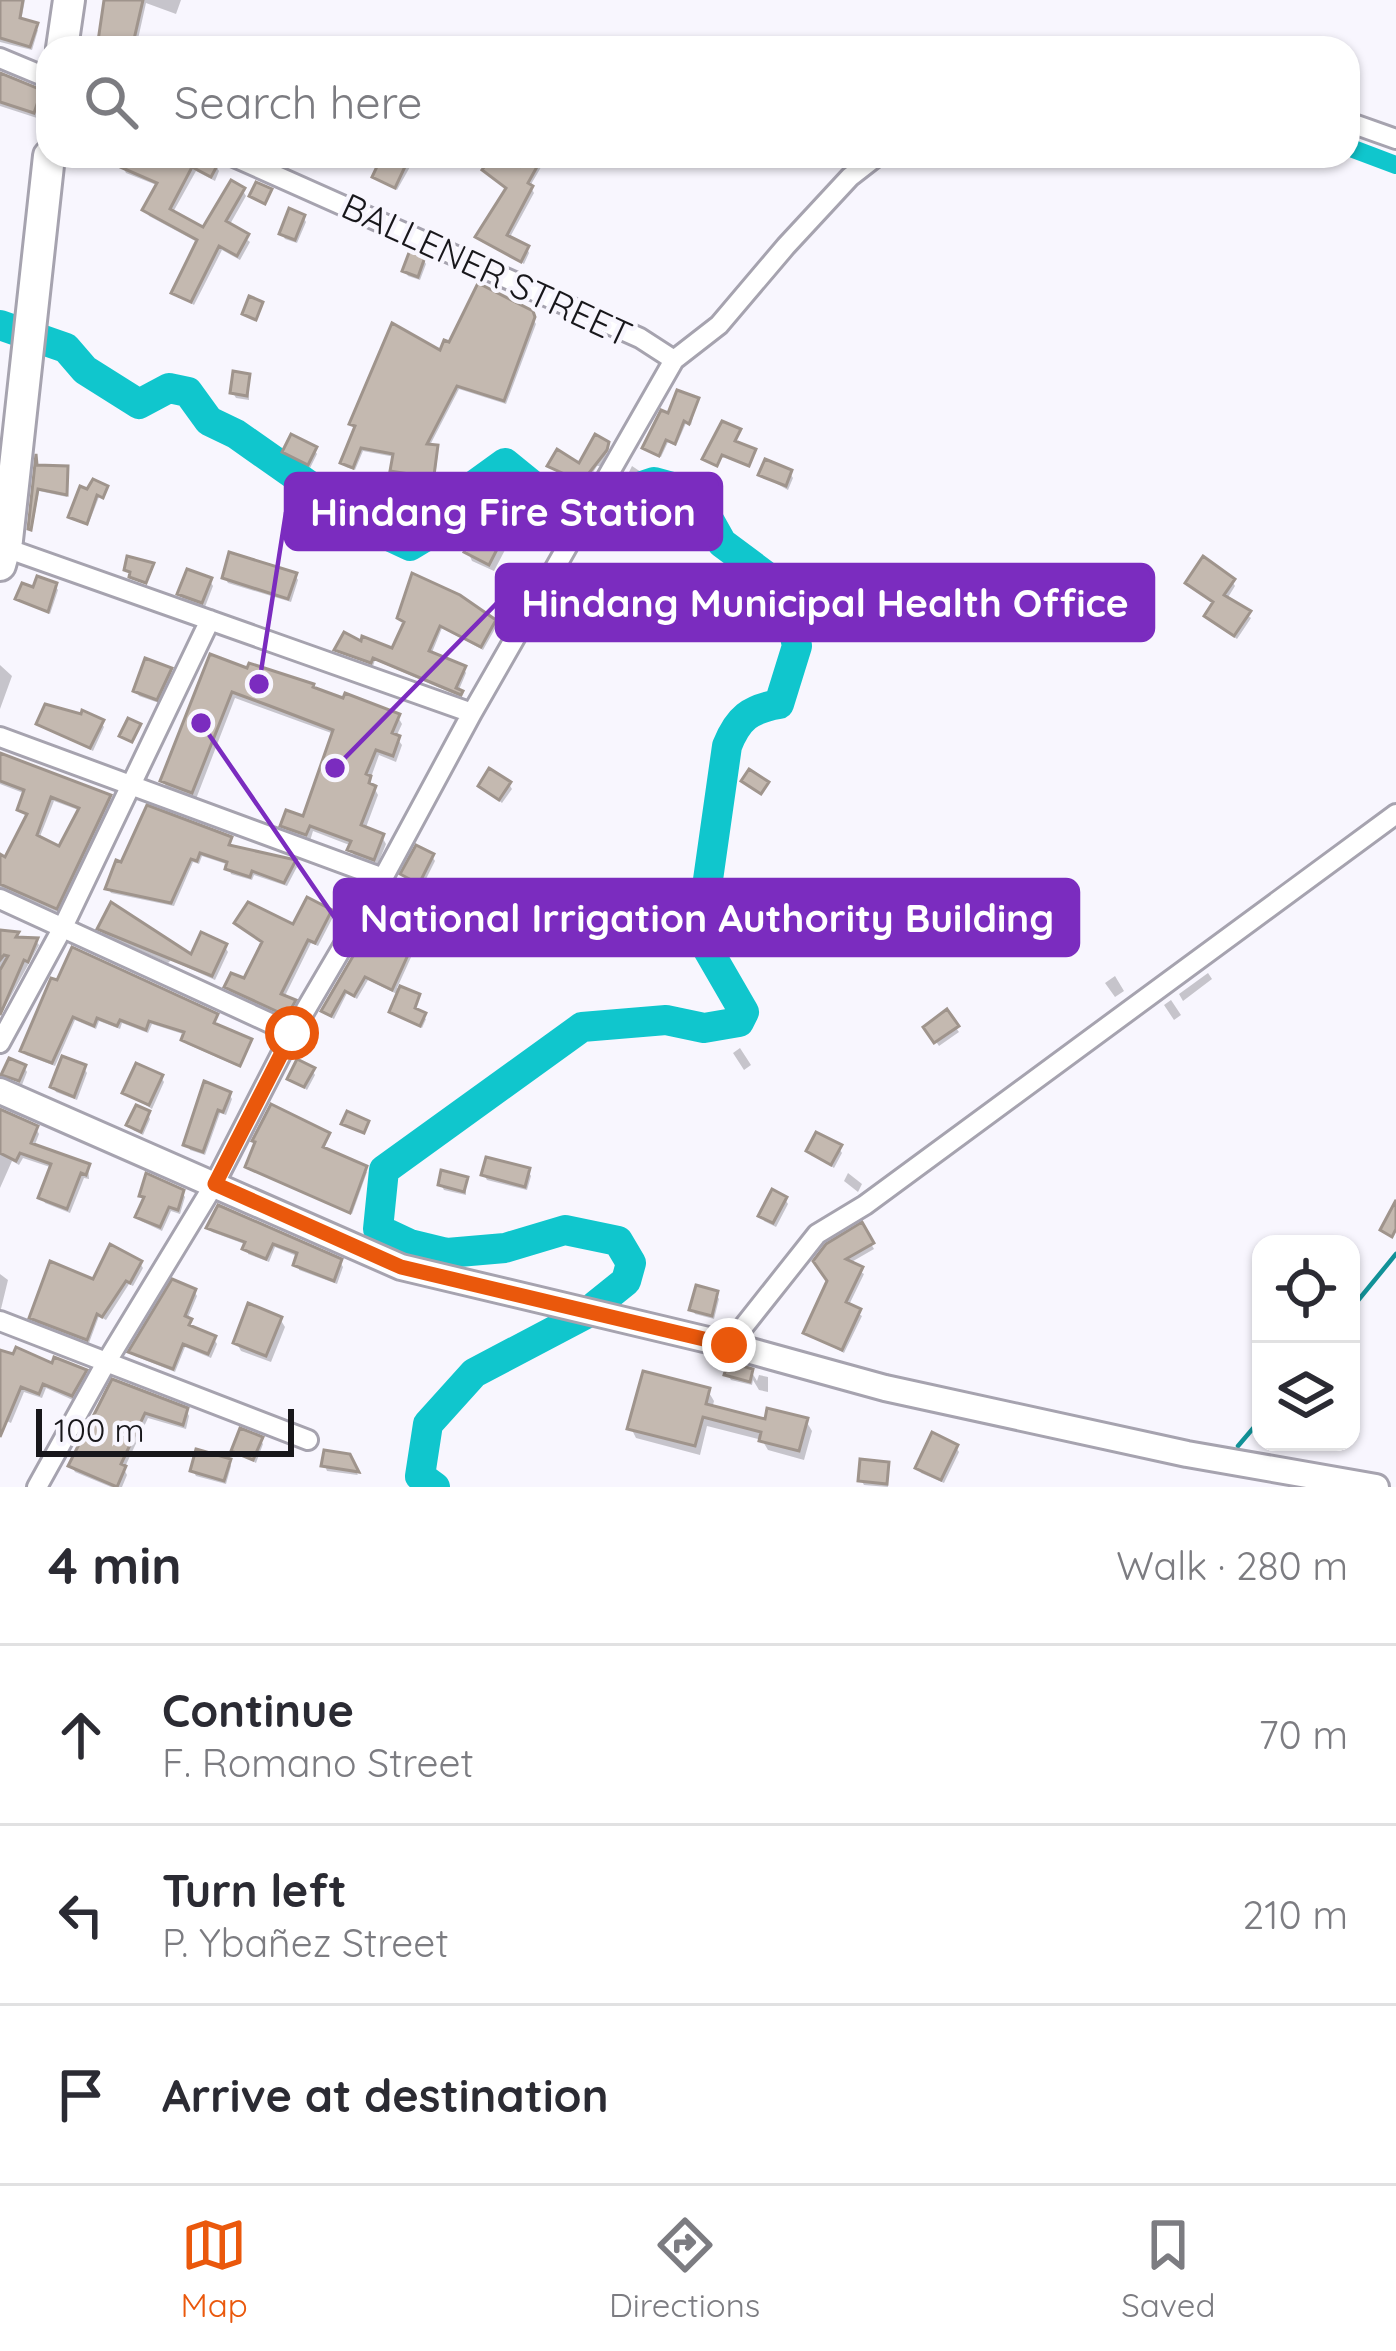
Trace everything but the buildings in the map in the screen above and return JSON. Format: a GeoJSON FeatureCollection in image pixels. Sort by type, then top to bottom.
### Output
{"type":"FeatureCollection","features":[{"type":"Feature","properties":{"kind":"main road"},"geometry":{"type":"LineString","coordinates":[[64,36],[69,0]]}},
{"type":"Feature","properties":{"kind":"main road"},"geometry":{"type":"LineString","coordinates":[[2,553],[48,168]]}},
{"type":"Feature","properties":{"kind":"street"},"geometry":{"type":"LineString","coordinates":[[0,58],[36,73]]}},
{"type":"Feature","properties":{"kind":"street"},"geometry":{"type":"LineString","coordinates":[[1360,126],[1396,139]]}},
{"type":"Feature","properties":{"kind":"street","name":"BALLENER STREET"},"geometry":{"type":"LineString","coordinates":[[259,168],[640,338],[674,360]]}},
{"type":"Feature","properties":{"kind":"street"},"geometry":{"type":"LineString","coordinates":[[37,1487],[215,1184],[292,1033],[674,360],[719,325],[786,245],[862,168]]}},
{"type":"Feature","properties":{"kind":"street"},"geometry":{"type":"LineString","coordinates":[[2,553],[211,620],[472,713]]}},
{"type":"Feature","properties":{"kind":"street"},"geometry":{"type":"LineString","coordinates":[[0,1043],[62,929],[211,620]]}},
{"type":"Feature","properties":{"kind":"street"},"geometry":{"type":"LineString","coordinates":[[0,737],[383,878]]}},
{"type":"Feature","properties":{"kind":"street"},"geometry":{"type":"LineString","coordinates":[[729,1345],[817,1234],[865,1205],[1396,814]]}},
{"type":"Feature","properties":{"kind":"street"},"geometry":{"type":"LineString","coordinates":[[0,899],[292,1033]]}},
{"type":"Feature","properties":{"kind":"street"},"geometry":{"type":"LineString","coordinates":[[0,1090],[401,1267],[729,1345],[885,1388],[1187,1454],[1376,1487]]}},
{"type":"Feature","properties":{"kind":"street"},"geometry":{"type":"LineString","coordinates":[[0,1321],[308,1440]]}},
{"type":"Feature","properties":{"kind":"waterway"},"geometry":{"type":"LineString","coordinates":[[1360,152],[1396,165]]}},
{"type":"Feature","properties":{"kind":"waterway"},"geometry":{"type":"LineString","coordinates":[[0,325],[66,348],[85,370],[139,404],[169,388],[188,392],[209,421],[236,434],[367,526],[410,546],[435,531],[469,489],[505,463],[548,498],[590,500]]}},
{"type":"Feature","properties":{"kind":"waterway"},"geometry":{"type":"LineString","coordinates":[[595,1306],[626,1281],[631,1263],[618,1241],[565,1230],[505,1248],[447,1253],[410,1244],[378,1229],[384,1170],[582,1027],[666,1020],[704,1028],[739,1022],[744,1012],[700,936],[727,746],[746,716],[779,704],[797,646],[785,590],[722,543],[694,493],[654,482],[597,501]]}},
{"type":"Feature","properties":{"kind":"waterway"},"geometry":{"type":"LineString","coordinates":[[1360,1298],[1396,1254]]}},
{"type":"Feature","properties":{"kind":"waterway"},"geometry":{"type":"LineString","coordinates":[[435,1487],[420,1476],[428,1424],[474,1373],[586,1314]]}},
{"type":"Feature","properties":{"kind":"waterway"},"geometry":{"type":"LineString","coordinates":[[1238,1446],[1252,1430]]}},
{"type":"Feature","properties":{"kind":"place","name":"Hindang Fire Station"},"geometry":{"type":"Point","coordinates":[259,684]}},
{"type":"Feature","properties":{"kind":"place","name":"National Irrigation Authority Building"},"geometry":{"type":"Point","coordinates":[201,723]}},
{"type":"Feature","properties":{"kind":"place","name":"Hindang Municipal Health Office"},"geometry":{"type":"Point","coordinates":[335,768]}},
{"type":"Feature","properties":{"kind":"route"},"geometry":{"type":"LineString","coordinates":[[292,1033],[215,1184],[401,1267],[729,1345]]}}]}
